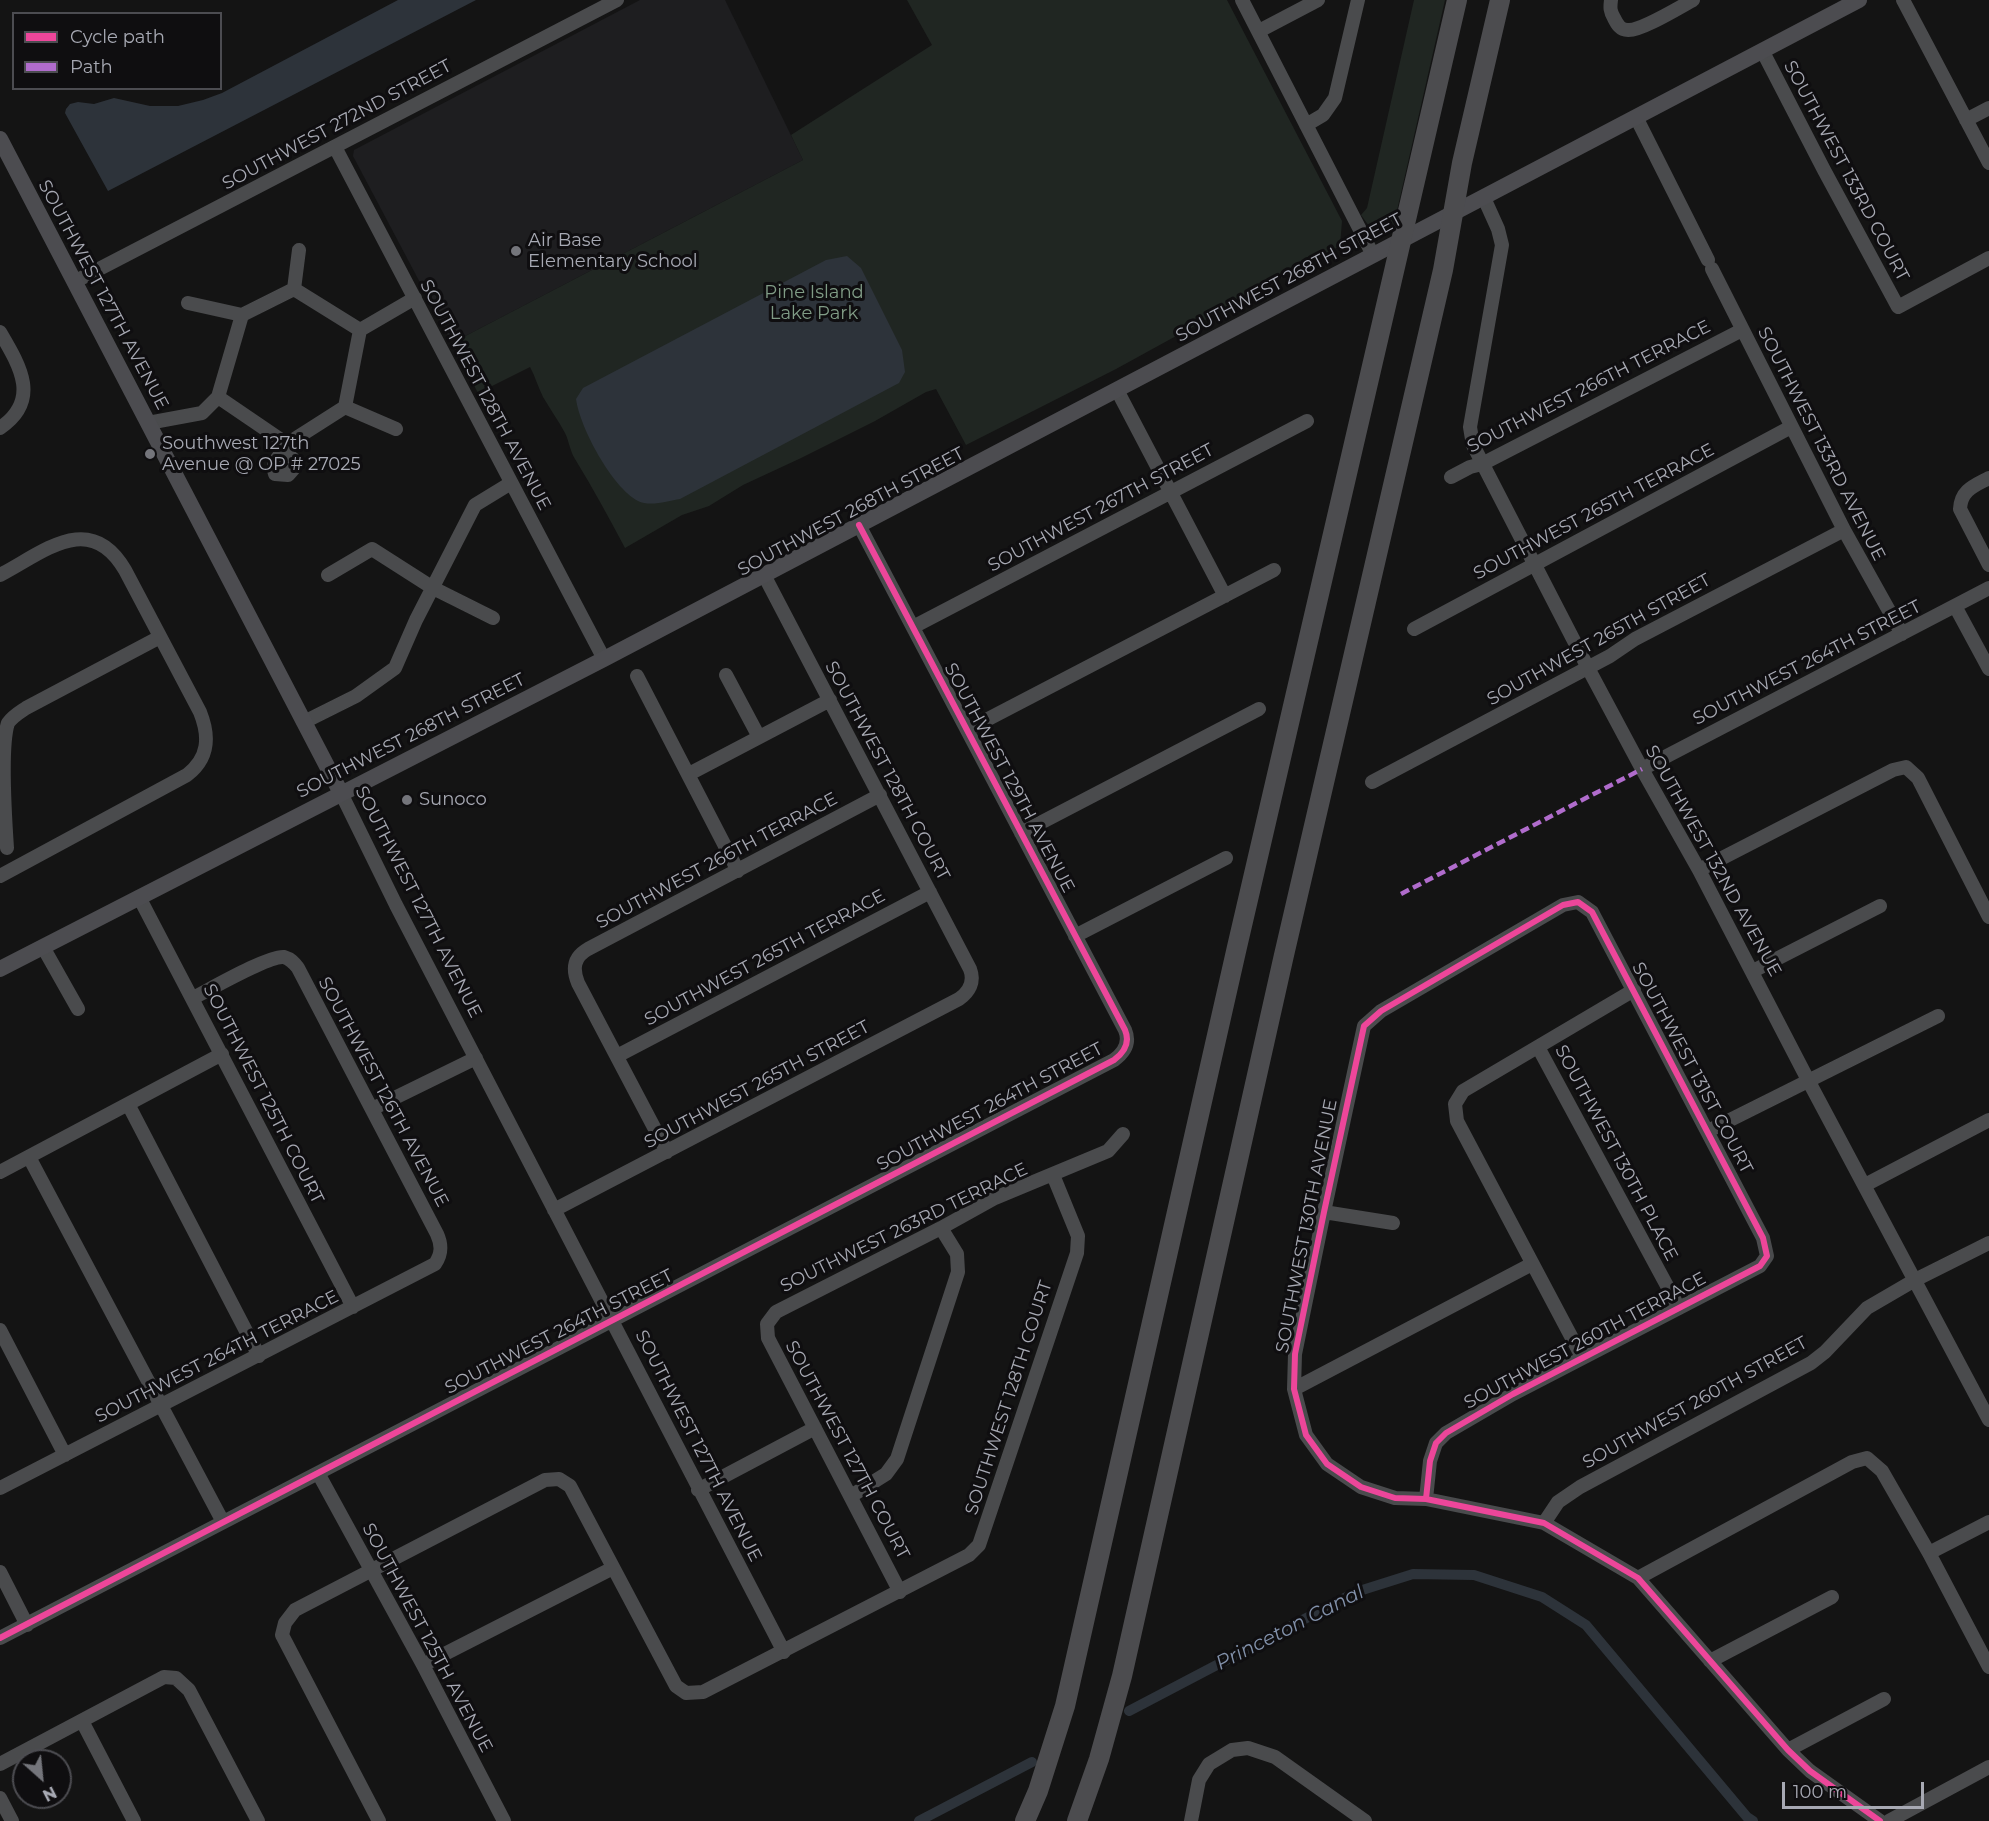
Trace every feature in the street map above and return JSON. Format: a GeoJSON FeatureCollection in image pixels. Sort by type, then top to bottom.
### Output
{"type":"FeatureCollection","features":[{"type":"Feature","properties":{"kind":"highway"},"geometry":{"type":"LineString","coordinates":[[1025,1821],[1038,1791],[1065,1706],[1457,0]]}},
{"type":"Feature","properties":{"kind":"highway"},"geometry":{"type":"LineString","coordinates":[[1077,1821],[1099,1759],[1122,1676],[1281,967],[1443,270],[1462,163],[1500,0]]}},
{"type":"Feature","properties":{"kind":"main road","name":"SOUTHWEST 268TH STREET"},"geometry":{"type":"LineString","coordinates":[[0,969],[604,659],[1859,0]]}},
{"type":"Feature","properties":{"kind":"main road","name":"SOUTHWEST 127TH AVENUE"},"geometry":{"type":"LineString","coordinates":[[0,138],[341,793]]}},
{"type":"Feature","properties":{"kind":"street","name":"SOUTHWEST 272ND STREET"},"geometry":{"type":"LineString","coordinates":[[74,282],[617,0]]}},
{"type":"Feature","properties":{"kind":"street"},"geometry":{"type":"LineString","coordinates":[[1242,0],[1373,255]]}},
{"type":"Feature","properties":{"kind":"street"},"geometry":{"type":"LineString","coordinates":[[1258,31],[1318,0]]}},
{"type":"Feature","properties":{"kind":"street"},"geometry":{"type":"LineString","coordinates":[[1306,125],[1323,115],[1335,98],[1358,0]]}},
{"type":"Feature","properties":{"kind":"street"},"geometry":{"type":"LineString","coordinates":[[1611,0],[1610,9],[1614,20],[1618,26],[1627,30],[1640,28],[1694,0]]}},
{"type":"Feature","properties":{"kind":"street"},"geometry":{"type":"LineString","coordinates":[[1903,0],[1989,163]]}},
{"type":"Feature","properties":{"kind":"street","name":"SOUTHWEST 133RD COURT"},"geometry":{"type":"LineString","coordinates":[[1763,52],[1898,307],[1989,258]]}},
{"type":"Feature","properties":{"kind":"street"},"geometry":{"type":"LineString","coordinates":[[1966,120],[1989,108]]}},
{"type":"Feature","properties":{"kind":"street","name":"SOUTHWEST 133RD AVENUE"},"geometry":{"type":"LineString","coordinates":[[1636,117],[1791,427],[1844,530],[1902,634]]}},
{"type":"Feature","properties":{"kind":"street","name":"SOUTHWEST 128TH AVENUE"},"geometry":{"type":"LineString","coordinates":[[335,147],[604,659]]}},
{"type":"Feature","properties":{"kind":"street","name":"SOUTHWEST 132ND AVENUE"},"geometry":{"type":"LineString","coordinates":[[1484,198],[1498,229],[1502,245],[1470,427],[1473,445],[1588,668],[1700,870],[1808,1080],[1989,1420]]}},
{"type":"Feature","properties":{"kind":"street"},"geometry":{"type":"LineString","coordinates":[[294,289],[299,250]]}},
{"type":"Feature","properties":{"kind":"street"},"geometry":{"type":"LineString","coordinates":[[294,289],[360,330]]}},
{"type":"Feature","properties":{"kind":"street"},"geometry":{"type":"LineString","coordinates":[[188,303],[242,315],[294,289]]}},
{"type":"Feature","properties":{"kind":"street"},"geometry":{"type":"LineString","coordinates":[[218,397],[285,448],[345,407],[360,330],[415,298]]}},
{"type":"Feature","properties":{"kind":"street"},"geometry":{"type":"LineString","coordinates":[[148,423],[202,413],[218,397],[242,315]]}},
{"type":"Feature","properties":{"kind":"street","name":"SOUTHWEST 266TH TERRACE"},"geometry":{"type":"LineString","coordinates":[[1451,477],[1470,467],[1482,464],[1742,330]]}},
{"type":"Feature","properties":{"kind":"street"},"geometry":{"type":"LineString","coordinates":[[0,332],[20,370],[24,390],[19,411],[0,428]]}},
{"type":"Feature","properties":{"kind":"street"},"geometry":{"type":"LineString","coordinates":[[1118,390],[1225,596]]}},
{"type":"Feature","properties":{"kind":"street"},"geometry":{"type":"LineString","coordinates":[[345,407],[396,429]]}},
{"type":"Feature","properties":{"kind":"street","name":"SOUTHWEST 267TH STREET"},"geometry":{"type":"LineString","coordinates":[[913,627],[1307,421]]}},
{"type":"Feature","properties":{"kind":"street","name":"SOUTHWEST 265TH TERRACE"},"geometry":{"type":"LineString","coordinates":[[1414,629],[1791,427]]}},
{"type":"Feature","properties":{"kind":"street"},"geometry":{"type":"LineString","coordinates":[[1989,478],[1966,490],[1960,499],[1960,508],[1989,565]]}},
{"type":"Feature","properties":{"kind":"street"},"geometry":{"type":"LineString","coordinates":[[304,722],[356,696],[395,668],[475,505],[511,483]]}},
{"type":"Feature","properties":{"kind":"street","name":"SOUTHWEST 129TH AVENUE"},"geometry":{"type":"LineString","coordinates":[[859,525],[1125,1030],[1126,1046]]}},
{"type":"Feature","properties":{"kind":"street","name":"SOUTHWEST 265TH STREET"},"geometry":{"type":"LineString","coordinates":[[1372,782],[1588,668],[1635,639],[1844,530]]}},
{"type":"Feature","properties":{"kind":"street"},"geometry":{"type":"LineString","coordinates":[[0,575],[66,541],[94,540],[111,550],[118,559],[204,722],[207,734],[207,744],[201,761],[187,775],[0,876]]}},
{"type":"Feature","properties":{"kind":"street"},"geometry":{"type":"LineString","coordinates":[[328,575],[372,549],[433,588],[493,618]]}},
{"type":"Feature","properties":{"kind":"street"},"geometry":{"type":"LineString","coordinates":[[967,730],[1274,570]]}},
{"type":"Feature","properties":{"kind":"street","name":"SOUTHWEST 128TH COURT"},"geometry":{"type":"LineString","coordinates":[[764,575],[970,969],[971,985]]}},
{"type":"Feature","properties":{"kind":"street","name":"SOUTHWEST 264TH STREET"},"geometry":{"type":"LineString","coordinates":[[1642,769],[1989,588]]}},
{"type":"Feature","properties":{"kind":"street"},"geometry":{"type":"LineString","coordinates":[[1955,606],[1989,669]]}},
{"type":"Feature","properties":{"kind":"street"},"geometry":{"type":"LineString","coordinates":[[7,848],[1,749],[8,723],[26,708],[160,638]]}},
{"type":"Feature","properties":{"kind":"street"},"geometry":{"type":"LineString","coordinates":[[726,675],[759,737]]}},
{"type":"Feature","properties":{"kind":"street"},"geometry":{"type":"LineString","coordinates":[[637,676],[738,871]]}},
{"type":"Feature","properties":{"kind":"street"},"geometry":{"type":"LineString","coordinates":[[688,774],[830,700]]}},
{"type":"Feature","properties":{"kind":"street"},"geometry":{"type":"LineString","coordinates":[[1021,833],[1259,709]]}},
{"type":"Feature","properties":{"kind":"street"},"geometry":{"type":"LineString","coordinates":[[1700,870],[1893,770],[1906,768],[1918,778],[1989,915]]}},
{"type":"Feature","properties":{"kind":"street","name":"SOUTHWEST 127TH AVENUE"},"geometry":{"type":"LineString","coordinates":[[341,793],[396,905],[784,1652]]}},
{"type":"Feature","properties":{"kind":"street","name":"SOUTHWEST 266TH TERRACE"},"geometry":{"type":"LineString","coordinates":[[617,1056],[578,983],[574,968],[582,952],[880,795]]}},
{"type":"Feature","properties":{"kind":"street"},"geometry":{"type":"LineString","coordinates":[[1075,936],[1226,858]]}},
{"type":"Feature","properties":{"kind":"street","name":"SOUTHWEST 265TH TERRACE"},"geometry":{"type":"LineString","coordinates":[[617,1056],[930,892]]}},
{"type":"Feature","properties":{"kind":"street","name":"SOUTHWEST 125TH COURT"},"geometry":{"type":"LineString","coordinates":[[139,897],[353,1307]]}},
{"type":"Feature","properties":{"kind":"street","name":"SOUTHWEST 131ST COURT"},"geometry":{"type":"LineString","coordinates":[[1364,1026],[1381,1011],[1563,905],[1578,902],[1592,912],[1634,990],[1763,1238],[1767,1256]]}},
{"type":"Feature","properties":{"kind":"street"},"geometry":{"type":"LineString","coordinates":[[1753,971],[1880,906]]}},
{"type":"Feature","properties":{"kind":"street"},"geometry":{"type":"LineString","coordinates":[[43,947],[78,1009]]}},
{"type":"Feature","properties":{"kind":"street","name":"SOUTHWEST 126TH AVENUE"},"geometry":{"type":"LineString","coordinates":[[193,998],[269,960],[285,957],[292,961],[298,968],[437,1234],[441,1249]]}},
{"type":"Feature","properties":{"kind":"street","name":"SOUTHWEST 265TH STREET"},"geometry":{"type":"LineString","coordinates":[[554,1210],[959,999],[965,995],[971,985]]}},
{"type":"Feature","properties":{"kind":"street"},"geometry":{"type":"LineString","coordinates":[[1582,1357],[1457,1121],[1455,1104],[1463,1091],[1634,990]]}},
{"type":"Feature","properties":{"kind":"street"},"geometry":{"type":"LineString","coordinates":[[1708,1131],[1938,1016]]}},
{"type":"Feature","properties":{"kind":"street","name":"SOUTHWEST 130TH AVENUE"},"geometry":{"type":"LineString","coordinates":[[1364,1026],[1295,1354],[1294,1389],[1306,1435],[1327,1464],[1361,1487],[1395,1498],[1426,1499],[1544,1523],[1638,1578],[1788,1750],[1810,1772],[1880,1821]]}},
{"type":"Feature","properties":{"kind":"street","name":"SOUTHWEST 264TH STREET"},"geometry":{"type":"LineString","coordinates":[[0,1638],[1114,1060],[1120,1056],[1126,1046]]}},
{"type":"Feature","properties":{"kind":"street","name":"SOUTHWEST 130TH PLACE"},"geometry":{"type":"LineString","coordinates":[[1539,1047],[1679,1308]]}},
{"type":"Feature","properties":{"kind":"street"},"geometry":{"type":"LineString","coordinates":[[0,1172],[222,1054]]}},
{"type":"Feature","properties":{"kind":"street"},"geometry":{"type":"LineString","coordinates":[[617,1056],[667,1152]]}},
{"type":"Feature","properties":{"kind":"street"},"geometry":{"type":"LineString","coordinates":[[372,1109],[476,1058]]}},
{"type":"Feature","properties":{"kind":"street"},"geometry":{"type":"LineString","coordinates":[[128,1104],[259,1356]]}},
{"type":"Feature","properties":{"kind":"street"},"geometry":{"type":"LineString","coordinates":[[1865,1185],[1989,1120]]}},
{"type":"Feature","properties":{"kind":"street","name":"SOUTHWEST 263RD TERRACE"},"geometry":{"type":"LineString","coordinates":[[767,1324],[776,1311],[941,1228],[995,1198],[1108,1151],[1123,1134]]}},
{"type":"Feature","properties":{"kind":"street"},"geometry":{"type":"LineString","coordinates":[[29,1157],[223,1522]]}},
{"type":"Feature","properties":{"kind":"street","name":"SOUTHWEST 128TH COURT"},"geometry":{"type":"LineString","coordinates":[[614,1568],[676,1686],[686,1693],[703,1692],[969,1555],[979,1545],[1077,1253],[1078,1236],[1053,1175]]}},
{"type":"Feature","properties":{"kind":"street"},"geometry":{"type":"LineString","coordinates":[[1324,1212],[1393,1223]]}},
{"type":"Feature","properties":{"kind":"street"},"geometry":{"type":"LineString","coordinates":[[851,1496],[886,1474],[897,1459],[958,1272],[957,1254],[941,1228]]}},
{"type":"Feature","properties":{"kind":"street","name":"SOUTHWEST 260TH STREET"},"geometry":{"type":"LineString","coordinates":[[1544,1523],[1557,1502],[1580,1487],[1811,1363],[1825,1352],[1867,1308],[1915,1280],[1989,1243]]}},
{"type":"Feature","properties":{"kind":"street","name":"SOUTHWEST 264TH TERRACE"},"geometry":{"type":"LineString","coordinates":[[0,1488],[435,1264],[440,1258],[441,1249]]}},
{"type":"Feature","properties":{"kind":"street","name":"SOUTHWEST 260TH TERRACE"},"geometry":{"type":"LineString","coordinates":[[1426,1499],[1430,1461],[1436,1443],[1446,1433],[1582,1357],[1761,1266],[1767,1256]]}},
{"type":"Feature","properties":{"kind":"street"},"geometry":{"type":"LineString","coordinates":[[1294,1389],[1532,1264]]}},
{"type":"Feature","properties":{"kind":"street","name":"SOUTHWEST 127TH COURT"},"geometry":{"type":"LineString","coordinates":[[767,1324],[768,1338],[900,1592]]}},
{"type":"Feature","properties":{"kind":"street"},"geometry":{"type":"LineString","coordinates":[[0,1330],[65,1455]]}},
{"type":"Feature","properties":{"kind":"street"},"geometry":{"type":"LineString","coordinates":[[698,1490],[815,1428]]}},
{"type":"Feature","properties":{"kind":"street"},"geometry":{"type":"LineString","coordinates":[[1638,1578],[1852,1462],[1867,1458],[1882,1471],[1929,1553],[1989,1667]]}},
{"type":"Feature","properties":{"kind":"street","name":"SOUTHWEST 125TH AVENUE"},"geometry":{"type":"LineString","coordinates":[[318,1473],[423,1665],[504,1821]]}},
{"type":"Feature","properties":{"kind":"street"},"geometry":{"type":"LineString","coordinates":[[379,1821],[282,1635],[285,1623],[295,1610],[545,1480],[559,1479],[570,1486],[614,1568],[423,1665]]}},
{"type":"Feature","properties":{"kind":"street"},"geometry":{"type":"LineString","coordinates":[[1929,1553],[1989,1522]]}},
{"type":"Feature","properties":{"kind":"street"},"geometry":{"type":"LineString","coordinates":[[0,1572],[27,1624]]}},
{"type":"Feature","properties":{"kind":"street"},"geometry":{"type":"LineString","coordinates":[[1710,1660],[1832,1597]]}},
{"type":"Feature","properties":{"kind":"street"},"geometry":{"type":"LineString","coordinates":[[0,1764],[164,1677],[176,1678],[189,1690],[258,1821]]}},
{"type":"Feature","properties":{"kind":"street"},"geometry":{"type":"LineString","coordinates":[[1788,1750],[1884,1699]]}},
{"type":"Feature","properties":{"kind":"street"},"geometry":{"type":"LineString","coordinates":[[82,1721],[134,1821]]}},
{"type":"Feature","properties":{"kind":"street"},"geometry":{"type":"LineString","coordinates":[[1191,1821],[1199,1780],[1209,1764],[1232,1750],[1256,1749],[1275,1757],[1365,1821]]}},
{"type":"Feature","properties":{"kind":"street"},"geometry":{"type":"LineString","coordinates":[[1889,1821],[1989,1767]]}},
{"type":"Feature","properties":{"kind":"street"},"geometry":{"type":"LineString","coordinates":[[0,1798],[12,1821]]}},
{"type":"Feature","properties":{"kind":"shaded area"},"geometry":{"type":"Polygon","coordinates":[[[398,0],[476,0],[108,191],[65,113],[70,104],[78,102],[94,104],[114,98],[150,106],[178,106],[203,100],[222,93],[398,0]]]}},
{"type":"Feature","properties":{"kind":"shaded area","name":"Air Base Elementary School"},"geometry":{"type":"Polygon","coordinates":[[[640,0],[725,0],[803,160],[452,343],[353,156],[354,150],[640,0]]]}},
{"type":"Feature","properties":{"kind":"shaded area"},"geometry":{"type":"Polygon","coordinates":[[[847,256],[861,268],[902,350],[905,372],[899,383],[680,499],[643,503],[628,494],[599,456],[584,425],[576,399],[583,388],[826,260],[847,256]]]}},
{"type":"Feature","properties":{"kind":"green space","name":"Pine Island Lake Park"},"geometry":{"type":"Polygon","coordinates":[[[907,0],[1227,0],[1342,221],[1340,246],[1116,369],[966,445],[936,389],[926,392],[875,421],[743,485],[709,506],[682,515],[625,548],[573,456],[565,433],[543,397],[530,367],[478,393],[452,343],[803,160],[791,135],[932,45],[907,0]]]}},
{"type":"Feature","properties":{"kind":"green space"},"geometry":{"type":"Polygon","coordinates":[[[1414,0],[1445,0],[1393,228],[1382,233],[1369,226],[1361,215],[1367,208],[1414,0]]]}},
{"type":"Feature","properties":{"kind":"waterway","name":"Princeton Canal"},"geometry":{"type":"LineString","coordinates":[[1129,1711],[1356,1592],[1413,1574],[1474,1575],[1542,1597],[1586,1625],[1747,1817],[1753,1821]]}},
{"type":"Feature","properties":{"kind":"waterway","name":"Princeton Canal"},"geometry":{"type":"LineString","coordinates":[[919,1821],[1032,1762]]}},
{"type":"Feature","properties":{"kind":"marked path"},"geometry":{"type":"LineString","coordinates":[[1401,894],[1642,769]]}},
{"type":"Feature","properties":{"kind":"cycle path"},"geometry":{"type":"LineString","coordinates":[[0,1638],[1114,1060],[1121,1054],[1127,1043],[1125,1030],[859,525]]}},
{"type":"Feature","properties":{"kind":"cycle path"},"geometry":{"type":"LineString","coordinates":[[1426,1499],[1430,1461],[1436,1443],[1446,1433],[1513,1394],[1760,1266],[1767,1256],[1763,1238],[1592,912],[1578,902],[1563,905],[1381,1011],[1364,1026],[1295,1354],[1294,1389],[1306,1435],[1327,1464],[1361,1487],[1395,1498],[1426,1499],[1544,1523],[1638,1578],[1788,1750],[1810,1771],[1880,1821]]}},
{"type":"Feature","properties":{"kind":"place","name":"Air Base Elementary School"},"geometry":{"type":"Point","coordinates":[516,251]}},
{"type":"Feature","properties":{"kind":"place","name":"Southwest 127th Avenue @ OP # 27025"},"geometry":{"type":"Point","coordinates":[150,454]}},
{"type":"Feature","properties":{"kind":"place","name":"Sunoco"},"geometry":{"type":"Point","coordinates":[407,800]}}]}
